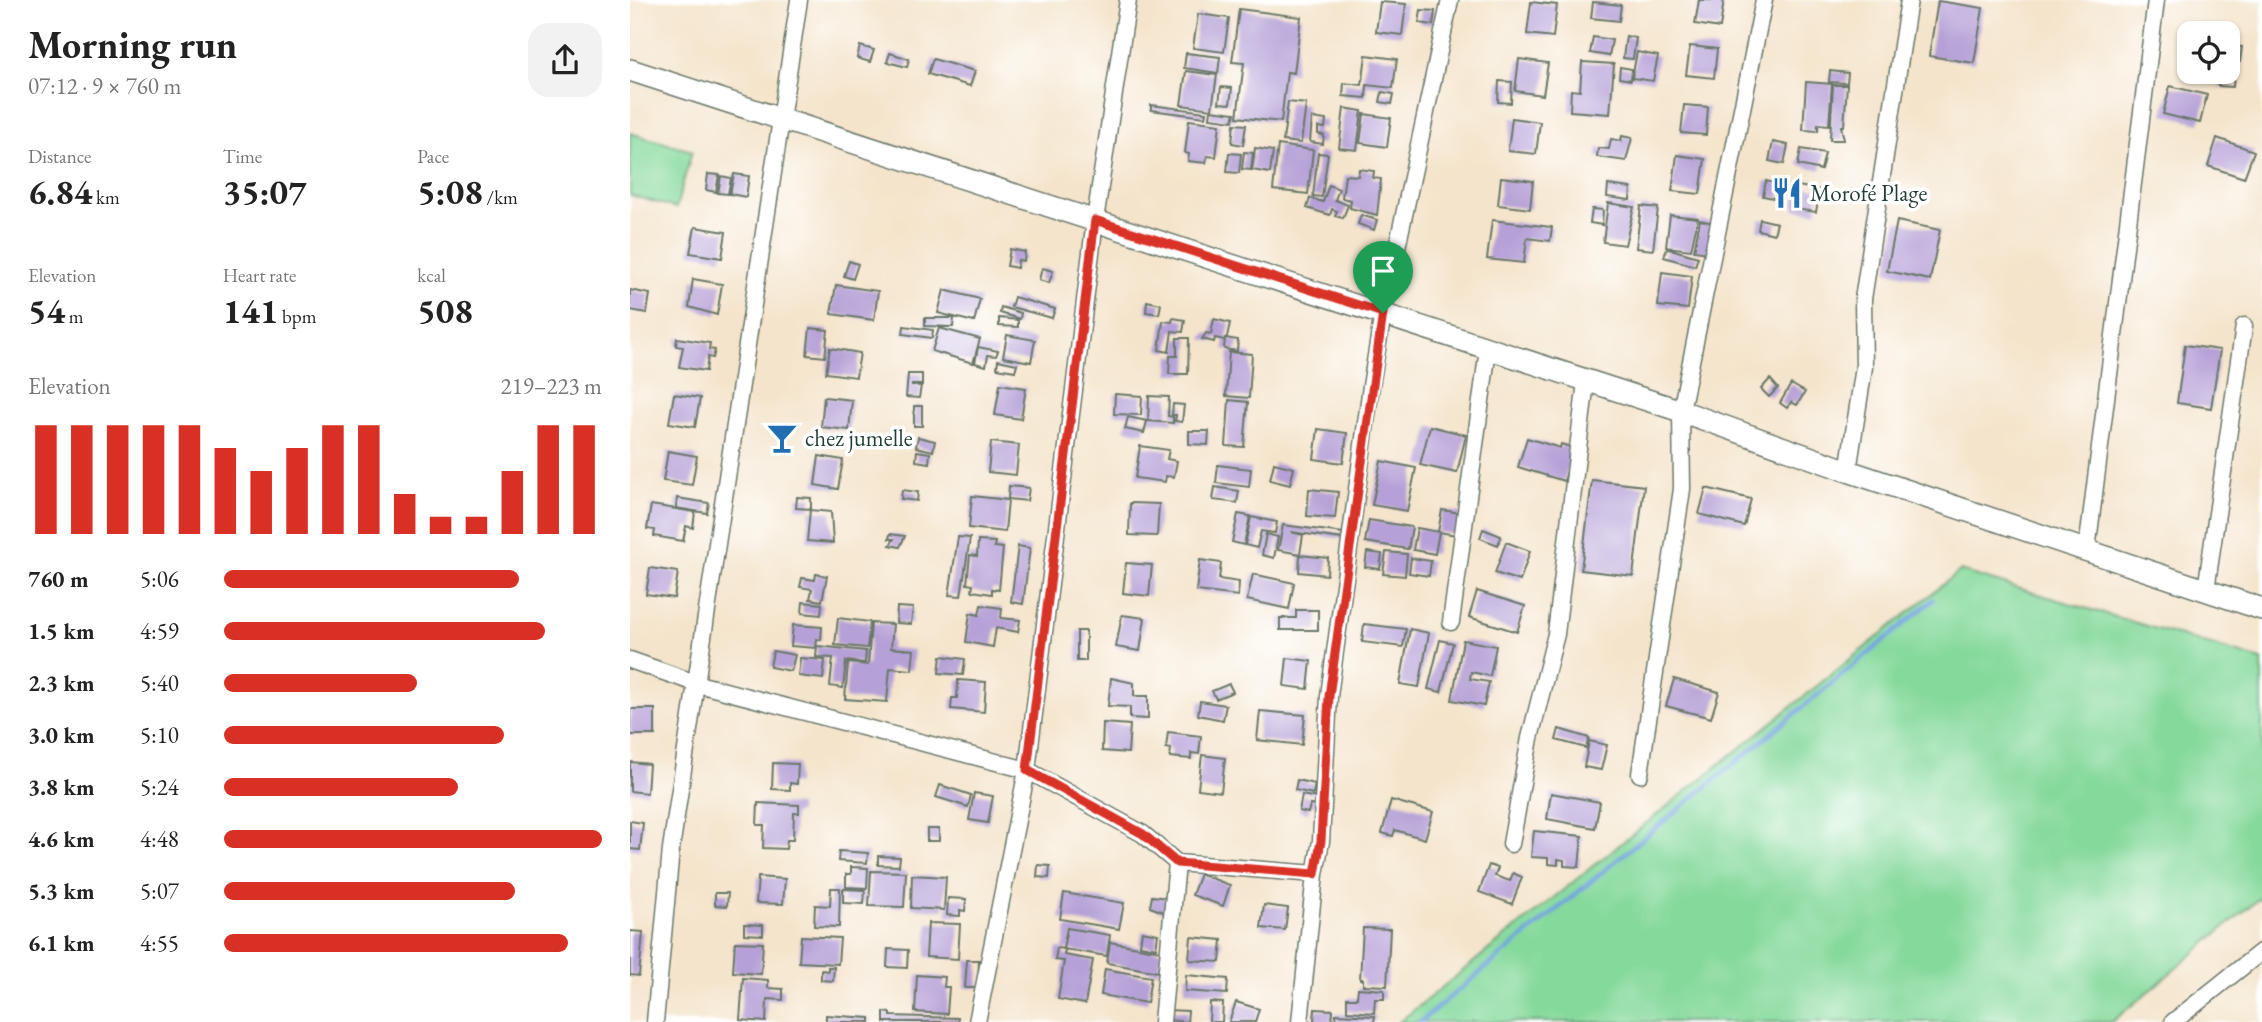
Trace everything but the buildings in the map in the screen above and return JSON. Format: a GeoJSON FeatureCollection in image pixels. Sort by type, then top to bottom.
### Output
{"type":"FeatureCollection","features":[{"type":"Feature","properties":{"kind":"street"},"geometry":{"type":"LineString","coordinates":[[655,1022],[671,849],[799,0]]}},
{"type":"Feature","properties":{"kind":"street"},"geometry":{"type":"LineString","coordinates":[[977,1022],[1027,770],[1095,220],[1128,0]]}},
{"type":"Feature","properties":{"kind":"street"},"geometry":{"type":"LineString","coordinates":[[1300,1022],[1315,874],[1321,841],[1329,696],[1383,313],[1450,0]]}},
{"type":"Feature","properties":{"kind":"street"},"geometry":{"type":"LineString","coordinates":[[1640,774],[1682,489],[1681,411],[1764,0]]}},
{"type":"Feature","properties":{"kind":"street"},"geometry":{"type":"LineString","coordinates":[[1848,471],[1864,367],[1863,299],[1909,0]]}},
{"type":"Feature","properties":{"kind":"street"},"geometry":{"type":"LineString","coordinates":[[2087,550],[2156,0]]}},
{"type":"Feature","properties":{"kind":"street"},"geometry":{"type":"LineString","coordinates":[[630,70],[1681,411],[1848,471],[2262,609]]}},
{"type":"Feature","properties":{"kind":"street"},"geometry":{"type":"LineString","coordinates":[[2206,590],[2244,326]]}},
{"type":"Feature","properties":{"kind":"street"},"geometry":{"type":"LineString","coordinates":[[1451,622],[1488,349]]}},
{"type":"Feature","properties":{"kind":"street"},"geometry":{"type":"LineString","coordinates":[[1511,844],[1530,738],[1556,634],[1586,380]]}},
{"type":"Feature","properties":{"kind":"street"},"geometry":{"type":"LineString","coordinates":[[630,660],[698,684],[1027,770],[1143,834],[1177,863],[1315,874]]}},
{"type":"Feature","properties":{"kind":"street"},"geometry":{"type":"LineString","coordinates":[[1162,1022],[1177,863]]}},
{"type":"Feature","properties":{"kind":"street"},"geometry":{"type":"LineString","coordinates":[[2173,1022],[2262,951]]}},
{"type":"Feature","properties":{"kind":"green space"},"geometry":{"type":"Polygon","coordinates":[[[630,133],[692,151],[676,208],[630,195],[630,133]]]}},
{"type":"Feature","properties":{"kind":"green space"},"geometry":{"type":"Polygon","coordinates":[[[1960,571],[2262,660],[2262,896],[2112,1022],[1399,1022],[1960,571]]]}},
{"type":"Feature","properties":{"kind":"waterway"},"geometry":{"type":"LineString","coordinates":[[1420,1022],[1933,600]]}},
{"type":"Feature","properties":{"kind":"place","name":"Morofé Plage"},"geometry":{"type":"Point","coordinates":[1787,193]}},
{"type":"Feature","properties":{"kind":"place","name":"chez jumelle"},"geometry":{"type":"Point","coordinates":[782,438]}},
{"type":"Feature","properties":{"kind":"route"},"geometry":{"type":"LineString","coordinates":[[1095,220],[1383,313],[1329,696],[1321,841],[1315,874],[1177,863],[1143,834],[1027,770],[1095,220]]}}]}
